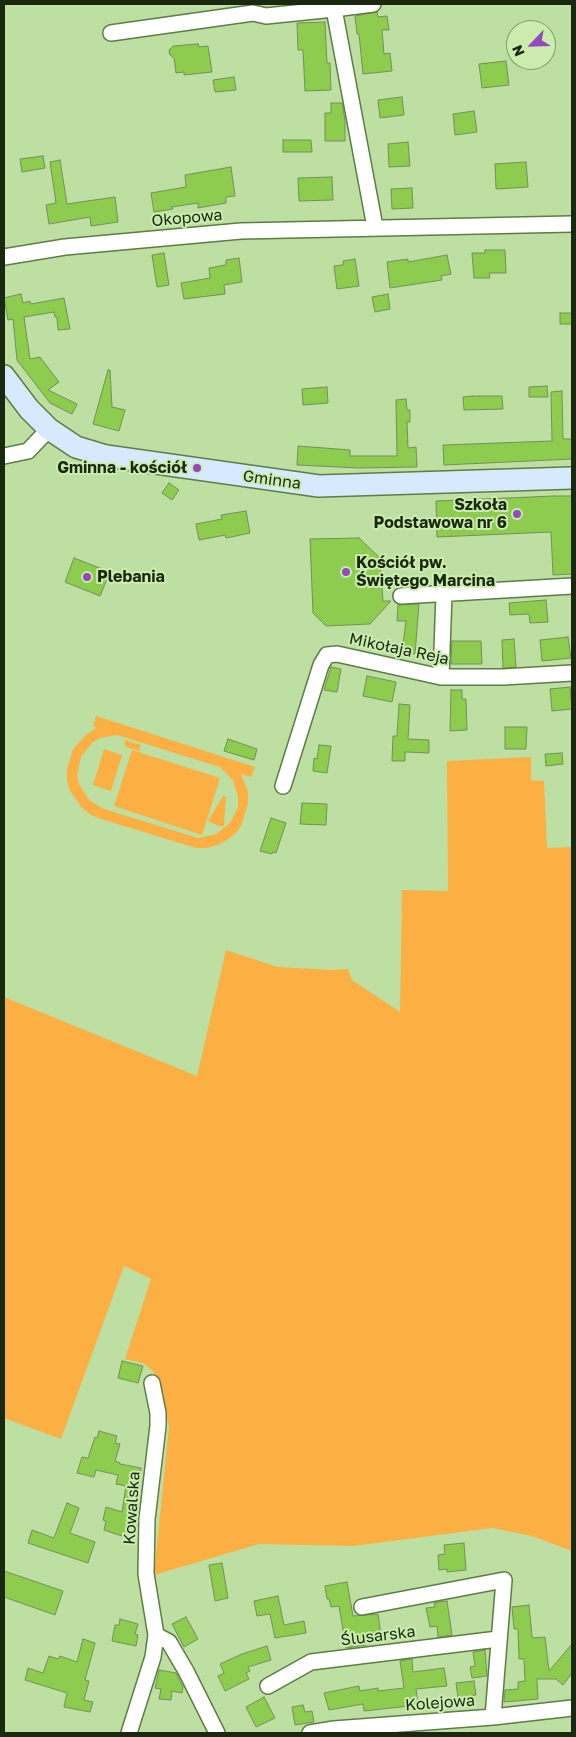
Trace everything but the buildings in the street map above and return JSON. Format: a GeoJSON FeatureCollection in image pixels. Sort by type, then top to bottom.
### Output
{"type":"FeatureCollection","features":[{"type":"Feature","properties":{"kind":"street"},"geometry":{"type":"LineString","coordinates":[[111,33],[254,13],[266,16],[372,4]]}},
{"type":"Feature","properties":{"kind":"street"},"geometry":{"type":"LineString","coordinates":[[334,8],[375,227]]}},
{"type":"Feature","properties":{"kind":"street","name":"Okopowa"},"geometry":{"type":"LineString","coordinates":[[4,257],[65,247],[242,231],[572,224]]}},
{"type":"Feature","properties":{"kind":"street","name":"Gminna"},"geometry":{"type":"LineString","coordinates":[[4,376],[29,409],[49,429],[76,447],[106,456],[319,486],[572,478]]}},
{"type":"Feature","properties":{"kind":"street"},"geometry":{"type":"LineString","coordinates":[[4,456],[28,451],[49,429]]}},
{"type":"Feature","properties":{"kind":"street"},"geometry":{"type":"LineString","coordinates":[[401,596],[572,586]]}},
{"type":"Feature","properties":{"kind":"street"},"geometry":{"type":"LineString","coordinates":[[441,678],[444,594]]}},
{"type":"Feature","properties":{"kind":"street","name":"Mikołaja Reja"},"geometry":{"type":"LineString","coordinates":[[283,786],[321,665],[327,656],[337,654],[441,678],[572,673]]}},
{"type":"Feature","properties":{"kind":"street","name":"Kowalska"},"geometry":{"type":"LineString","coordinates":[[129,1733],[153,1657],[156,1635],[146,1574],[147,1519],[158,1426],[158,1413],[152,1384]]}},
{"type":"Feature","properties":{"kind":"street","name":"Ślusarska"},"geometry":{"type":"LineString","coordinates":[[362,1607],[504,1580],[493,1717]]}},
{"type":"Feature","properties":{"kind":"street"},"geometry":{"type":"LineString","coordinates":[[156,1635],[169,1642],[186,1671],[217,1733]]}},
{"type":"Feature","properties":{"kind":"street","name":"Ślusarska"},"geometry":{"type":"LineString","coordinates":[[268,1686],[311,1662],[498,1639]]}},
{"type":"Feature","properties":{"kind":"street","name":"Kolejowa"},"geometry":{"type":"LineString","coordinates":[[310,1733],[334,1729],[493,1717],[572,1708]]}},
{"type":"Feature","properties":{"kind":"shaded area"},"geometry":{"type":"Polygon","coordinates":[[[96,716],[255,767],[251,777],[241,774],[248,792],[248,803],[242,824],[236,833],[218,845],[196,848],[91,815],[82,808],[70,791],[67,769],[73,749],[88,733],[97,728],[93,726],[96,716]],[[117,735],[100,738],[92,743],[81,757],[77,775],[79,784],[89,800],[104,809],[198,838],[216,834],[230,823],[238,807],[238,797],[233,780],[220,767],[117,735]]]}},
{"type":"Feature","properties":{"kind":"shaded area"},"geometry":{"type":"Polygon","coordinates":[[[125,740],[141,745],[139,751],[124,746],[125,740]]]}},
{"type":"Feature","properties":{"kind":"shaded area"},"geometry":{"type":"Polygon","coordinates":[[[104,749],[122,755],[111,791],[93,785],[104,749]]]}},
{"type":"Feature","properties":{"kind":"shaded area"},"geometry":{"type":"Polygon","coordinates":[[[132,750],[220,778],[202,835],[114,806],[132,750]]]}},
{"type":"Feature","properties":{"kind":"shaded area"},"geometry":{"type":"Polygon","coordinates":[[[531,757],[531,780],[544,781],[547,848],[572,847],[572,1551],[532,1536],[492,1528],[353,1546],[259,1544],[154,1575],[169,1426],[153,1371],[143,1363],[125,1359],[151,1279],[124,1266],[61,1439],[4,1418],[4,997],[197,1076],[226,950],[278,967],[348,969],[352,980],[400,1012],[402,890],[448,891],[447,761],[531,757]]]}},
{"type":"Feature","properties":{"kind":"shaded area"},"geometry":{"type":"Polygon","coordinates":[[[223,796],[226,797],[224,826],[219,826],[208,821],[223,796]]]}},
{"type":"Feature","properties":{"kind":"place","name":"Gminna - kościół"},"geometry":{"type":"Point","coordinates":[197,468]}},
{"type":"Feature","properties":{"kind":"place","name":"Szkoła Podstawowa nr 6"},"geometry":{"type":"Point","coordinates":[517,514]}},
{"type":"Feature","properties":{"kind":"place","name":"Kościół pw. Świętego Marcina"},"geometry":{"type":"Point","coordinates":[346,572]}},
{"type":"Feature","properties":{"kind":"place","name":"Plebania"},"geometry":{"type":"Point","coordinates":[87,577]}}]}
